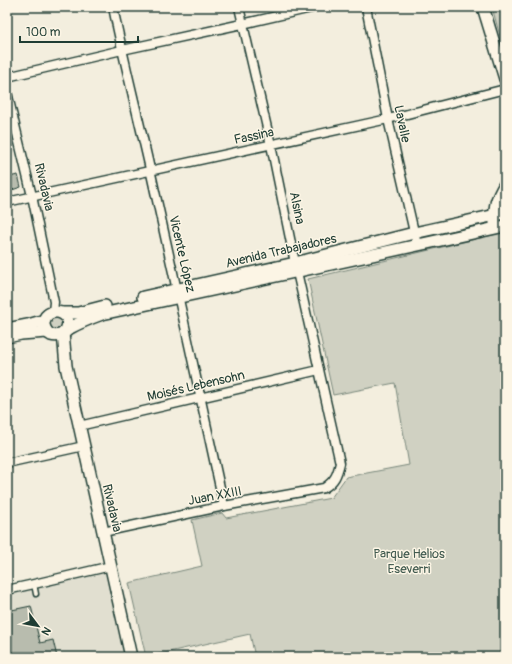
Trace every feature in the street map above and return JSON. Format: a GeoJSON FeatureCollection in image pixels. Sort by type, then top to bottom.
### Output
{"type":"FeatureCollection","features":[{"type":"Feature","properties":{"kind":"main road"},"geometry":{"type":"LineString","coordinates":[[484,7],[505,79]]}},
{"type":"Feature","properties":{"kind":"main road"},"geometry":{"type":"LineString","coordinates":[[500,227],[500,214],[494,211],[495,203],[505,184]]}},
{"type":"Feature","properties":{"kind":"main road","name":"Avenida Trabajadores"},"geometry":{"type":"LineString","coordinates":[[296,267],[414,233],[500,214]]}},
{"type":"Feature","properties":{"kind":"main road","name":"Avenida Trabajadores"},"geometry":{"type":"LineString","coordinates":[[58,312],[78,313],[296,267],[417,245],[500,227]]}},
{"type":"Feature","properties":{"kind":"main road","name":"Avenida Trabajadores"},"geometry":{"type":"LineString","coordinates":[[65,332],[85,320],[102,314],[178,293]]}},
{"type":"Feature","properties":{"kind":"main road"},"geometry":{"type":"LineString","coordinates":[[58,312],[67,319],[68,327],[65,332],[55,336],[49,333],[44,324],[49,314],[58,312]]}},
{"type":"Feature","properties":{"kind":"main road"},"geometry":{"type":"LineString","coordinates":[[7,329],[45,320]]}},
{"type":"Feature","properties":{"kind":"main road","name":"Rivadavia"},"geometry":{"type":"LineString","coordinates":[[65,332],[66,366]]}},
{"type":"Feature","properties":{"kind":"main road"},"geometry":{"type":"LineString","coordinates":[[7,337],[21,334],[49,333]]}},
{"type":"Feature","properties":{"kind":"main road","name":"Rivadavia"},"geometry":{"type":"LineString","coordinates":[[49,333],[59,347],[66,366],[131,657]]}},
{"type":"Feature","properties":{"kind":"street","name":"Vicente López"},"geometry":{"type":"LineString","coordinates":[[113,7],[151,170],[224,506]]}},
{"type":"Feature","properties":{"kind":"street","name":"Alsina"},"geometry":{"type":"LineString","coordinates":[[238,7],[272,145],[296,267],[340,463],[338,474],[331,484]]}},
{"type":"Feature","properties":{"kind":"street"},"geometry":{"type":"LineString","coordinates":[[7,77],[316,7]]}},
{"type":"Feature","properties":{"kind":"street","name":"Lavalle"},"geometry":{"type":"LineString","coordinates":[[366,7],[388,119],[417,245]]}},
{"type":"Feature","properties":{"kind":"street","name":"Fassina"},"geometry":{"type":"LineString","coordinates":[[7,202],[388,119],[505,89]]}},
{"type":"Feature","properties":{"kind":"street","name":"Rivadavia"},"geometry":{"type":"LineString","coordinates":[[7,92],[32,196],[54,302],[58,312]]}},
{"type":"Feature","properties":{"kind":"street","name":"Moisés Lebensohn"},"geometry":{"type":"LineString","coordinates":[[79,426],[319,370]]}},
{"type":"Feature","properties":{"kind":"street"},"geometry":{"type":"LineString","coordinates":[[7,463],[84,446]]}},
{"type":"Feature","properties":{"kind":"street","name":"Juan XXIII"},"geometry":{"type":"LineString","coordinates":[[103,532],[224,506],[324,488],[331,484]]}},
{"type":"Feature","properties":{"kind":"street"},"geometry":{"type":"LineString","coordinates":[[7,590],[111,566]]}},
{"type":"Feature","properties":{"kind":"lane"},"geometry":{"type":"LineString","coordinates":[[34,584],[36,594]]}},
{"type":"Feature","properties":{"kind":"shaded area"},"geometry":{"type":"Polygon","coordinates":[[[106,573],[125,657],[7,657],[7,595],[106,573]]]}},
{"type":"Feature","properties":{"kind":"green space"},"geometry":{"type":"Polygon","coordinates":[[[492,7],[505,7],[505,54],[492,7]]]}},
{"type":"Feature","properties":{"kind":"green space"},"geometry":{"type":"Polygon","coordinates":[[[491,223],[424,238],[424,236],[491,223]]]}},
{"type":"Feature","properties":{"kind":"green space","name":"Parque Helios Eseverri"},"geometry":{"type":"Polygon","coordinates":[[[505,232],[505,657],[255,657],[250,634],[146,657],[129,583],[202,566],[192,520],[222,513],[226,518],[331,498],[346,477],[409,465],[395,383],[333,395],[308,279],[505,232]]]}},
{"type":"Feature","properties":{"kind":"green space"},"geometry":{"type":"Polygon","coordinates":[[[52,316],[62,318],[63,327],[57,332],[50,329],[48,321],[52,316]]]}},
{"type":"Feature","properties":{"kind":"building"},"geometry":{"type":"Polygon","coordinates":[[[18,175],[21,187],[12,190],[9,177],[18,175]]]}},
{"type":"Feature","properties":{"kind":"building"},"geometry":{"type":"Polygon","coordinates":[[[31,606],[40,643],[53,640],[57,657],[7,657],[7,611],[31,606]]]}}]}
